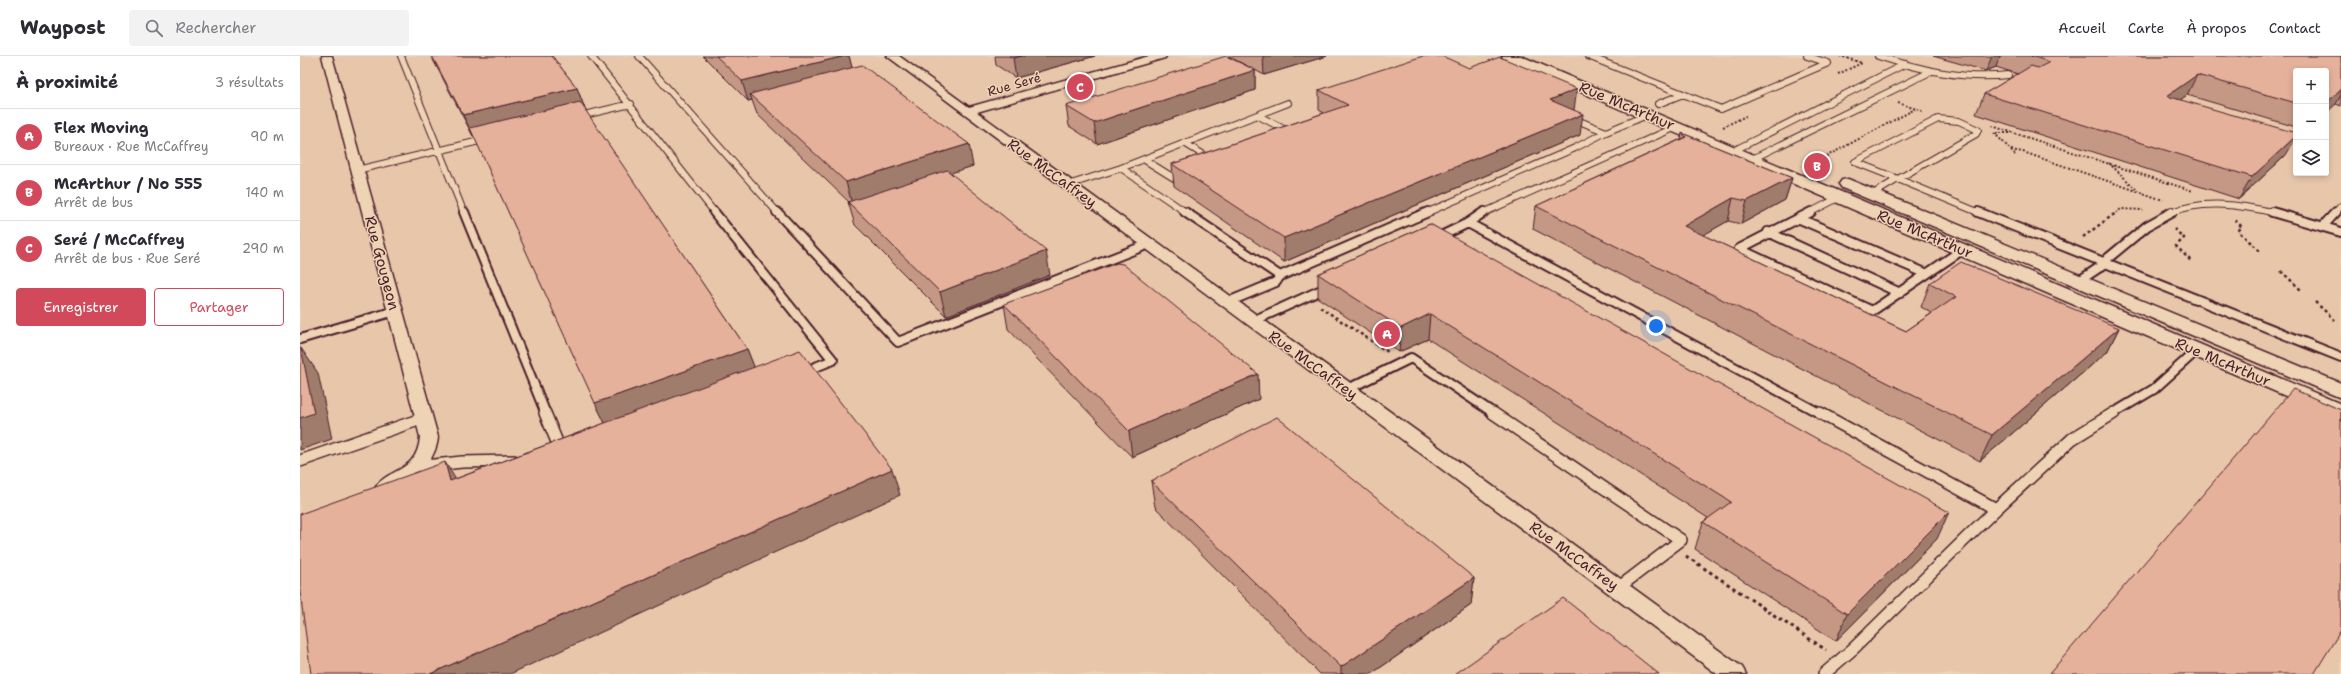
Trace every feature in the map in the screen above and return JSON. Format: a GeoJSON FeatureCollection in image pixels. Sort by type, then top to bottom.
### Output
{"type":"FeatureCollection","features":[{"type":"Feature","properties":{"kind":"street","name":"Rue Gougeon"},"geometry":{"type":"LineString","coordinates":[[327,56],[430,444],[427,452],[416,467],[393,484],[370,496]]}},
{"type":"Feature","properties":{"kind":"street","name":"Rue McCaffrey"},"geometry":{"type":"LineString","coordinates":[[892,56],[1734,674]]}},
{"type":"Feature","properties":{"kind":"street","name":"Rue Seré"},"geometry":{"type":"LineString","coordinates":[[968,112],[1161,56]]}},
{"type":"Feature","properties":{"kind":"street","name":"Rue McArthur"},"geometry":{"type":"LineString","coordinates":[[1509,56],[1653,110],[1751,151],[1840,197],[2341,413]]}},
{"type":"Feature","properties":{"kind":"street","name":"Rue McArthur"},"geometry":{"type":"LineString","coordinates":[[1542,56],[1653,110],[1676,127],[1733,151],[1769,151],[2341,391]]}},
{"type":"Feature","properties":{"kind":"lane"},"geometry":{"type":"LineString","coordinates":[[401,56],[558,442],[556,450],[550,460],[562,459]]}},
{"type":"Feature","properties":{"kind":"lane"},"geometry":{"type":"LineString","coordinates":[[592,56],[800,321],[833,360],[796,374]]}},
{"type":"Feature","properties":{"kind":"lane"},"geometry":{"type":"LineString","coordinates":[[639,56],[802,240],[898,342],[1149,244]]}},
{"type":"Feature","properties":{"kind":"lane"},"geometry":{"type":"LineString","coordinates":[[1588,56],[1721,109],[1828,63],[1807,56]]}},
{"type":"Feature","properties":{"kind":"lane"},"geometry":{"type":"LineString","coordinates":[[1878,56],[1930,72],[1976,79],[2008,75]]}},
{"type":"Feature","properties":{"kind":"lane"},"geometry":{"type":"LineString","coordinates":[[1751,151],[1905,64]]}},
{"type":"Feature","properties":{"kind":"lane"},"geometry":{"type":"LineString","coordinates":[[1769,151],[1930,72]]}},
{"type":"Feature","properties":{"kind":"lane"},"geometry":{"type":"LineString","coordinates":[[1228,302],[1276,282],[1280,276],[1576,148],[1683,94]]}},
{"type":"Feature","properties":{"kind":"lane"},"geometry":{"type":"LineString","coordinates":[[1068,185],[1145,160],[1204,136],[1260,116],[1265,111],[1288,103]]}},
{"type":"Feature","properties":{"kind":"lane"},"geometry":{"type":"LineString","coordinates":[[570,119],[631,104]]}},
{"type":"Feature","properties":{"kind":"lane"},"geometry":{"type":"LineString","coordinates":[[1260,116],[1299,136]]}},
{"type":"Feature","properties":{"kind":"lane"},"geometry":{"type":"LineString","coordinates":[[1873,194],[1898,180],[1976,134],[1978,130],[1950,120],[1938,119],[1855,162],[1898,180],[2341,358]]}},
{"type":"Feature","properties":{"kind":"lane"},"geometry":{"type":"LineString","coordinates":[[1577,120],[1606,132]]}},
{"type":"Feature","properties":{"kind":"lane"},"geometry":{"type":"LineString","coordinates":[[1432,240],[1468,224],[1487,210],[1676,127]]}},
{"type":"Feature","properties":{"kind":"lane"},"geometry":{"type":"LineString","coordinates":[[357,170],[493,138]]}},
{"type":"Feature","properties":{"kind":"lane"},"geometry":{"type":"LineString","coordinates":[[1186,144],[1219,164]]}},
{"type":"Feature","properties":{"kind":"lane"},"geometry":{"type":"LineString","coordinates":[[1145,160],[1182,183]]}},
{"type":"Feature","properties":{"kind":"lane"},"geometry":{"type":"LineString","coordinates":[[1121,168],[1280,276]]}},
{"type":"Feature","properties":{"kind":"lane"},"geometry":{"type":"LineString","coordinates":[[1840,197],[1800,219],[1768,232],[1739,249],[1872,311],[1922,279],[1925,273],[1962,250]]}},
{"type":"Feature","properties":{"kind":"lane"},"geometry":{"type":"LineString","coordinates":[[2079,281],[2106,263],[2107,259],[2159,219],[2180,209],[2204,206],[2239,207],[2279,213],[2341,232]]}},
{"type":"Feature","properties":{"kind":"lane"},"geometry":{"type":"LineString","coordinates":[[2323,226],[2341,206]]}},
{"type":"Feature","properties":{"kind":"lane"},"geometry":{"type":"LineString","coordinates":[[1800,219],[1925,273]]}},
{"type":"Feature","properties":{"kind":"lane"},"geometry":{"type":"LineString","coordinates":[[1468,224],[1996,510]]}},
{"type":"Feature","properties":{"kind":"lane"},"geometry":{"type":"LineString","coordinates":[[1768,232],[1900,293]]}},
{"type":"Feature","properties":{"kind":"lane"},"geometry":{"type":"LineString","coordinates":[[1253,321],[1335,284]]}},
{"type":"Feature","properties":{"kind":"lane"},"geometry":{"type":"LineString","coordinates":[[300,339],[395,311]]}},
{"type":"Feature","properties":{"kind":"lane"},"geometry":{"type":"LineString","coordinates":[[1824,674],[1854,648],[1996,510],[2072,439],[2154,389],[2196,351]]}},
{"type":"Feature","properties":{"kind":"lane"},"geometry":{"type":"LineString","coordinates":[[1346,390],[1411,358],[1681,540],[1618,588]]}},
{"type":"Feature","properties":{"kind":"lane"},"geometry":{"type":"LineString","coordinates":[[300,461],[424,418]]}},
{"type":"Feature","properties":{"kind":"lane"},"geometry":{"type":"LineString","coordinates":[[416,467],[462,462],[525,461]]}},
{"type":"Feature","properties":{"kind":"path"},"geometry":{"type":"LineString","coordinates":[[1897,103],[1927,113]]}},
{"type":"Feature","properties":{"kind":"path"},"geometry":{"type":"LineString","coordinates":[[1812,164],[1915,109]]}},
{"type":"Feature","properties":{"kind":"path"},"geometry":{"type":"LineString","coordinates":[[1987,124],[2025,135],[2199,193]]}},
{"type":"Feature","properties":{"kind":"path"},"geometry":{"type":"LineString","coordinates":[[2014,133],[1994,133],[2015,155]]}},
{"type":"Feature","properties":{"kind":"path"},"geometry":{"type":"LineString","coordinates":[[2011,150],[2023,152],[2170,202]]}},
{"type":"Feature","properties":{"kind":"path"},"geometry":{"type":"LineString","coordinates":[[2109,163],[2137,191]]}},
{"type":"Feature","properties":{"kind":"path"},"geometry":{"type":"LineString","coordinates":[[2100,183],[2104,180]]}},
{"type":"Feature","properties":{"kind":"path"},"geometry":{"type":"LineString","coordinates":[[2230,216],[2242,227],[2238,231],[2261,252]]}},
{"type":"Feature","properties":{"kind":"path"},"geometry":{"type":"LineString","coordinates":[[2174,228],[2184,238],[2176,246],[2192,262]]}},
{"type":"Feature","properties":{"kind":"path"},"geometry":{"type":"LineString","coordinates":[[2281,271],[2302,290]]}},
{"type":"Feature","properties":{"kind":"path"},"geometry":{"type":"LineString","coordinates":[[2315,302],[2336,321]]}},
{"type":"Feature","properties":{"kind":"path"},"geometry":{"type":"LineString","coordinates":[[1320,307],[1389,353]]}},
{"type":"Feature","properties":{"kind":"path"},"geometry":{"type":"LineString","coordinates":[[1688,557],[1823,648]]}},
{"type":"Feature","properties":{"kind":"shaded area"},"geometry":{"type":"Polygon","coordinates":[[[300,56],[2341,56],[2341,674],[300,674],[300,56]]]}},
{"type":"Feature","properties":{"kind":"building"},"geometry":{"type":"Polygon","coordinates":[[[432,56],[552,56],[577,88],[463,115],[432,56]]]}},
{"type":"Feature","properties":{"kind":"building"},"geometry":{"type":"Polygon","coordinates":[[[716,56],[845,56],[742,81],[716,56]]]}},
{"type":"Feature","properties":{"kind":"building"},"geometry":{"type":"Polygon","coordinates":[[[1009,56],[1022,56],[1013,58],[1009,56]]]}},
{"type":"Feature","properties":{"kind":"building"},"geometry":{"type":"Polygon","coordinates":[[[1226,56],[1255,70],[1094,123],[1066,106],[1226,56]]]}},
{"type":"Feature","properties":{"kind":"building"},"geometry":{"type":"Polygon","coordinates":[[[1423,56],[1442,56],[1469,68],[1500,57],[1577,89],[1550,100],[1583,114],[1284,238],[1172,164],[1348,105],[1319,90],[1423,56]]]}},
{"type":"Feature","properties":{"kind":"building"},"geometry":{"type":"Polygon","coordinates":[[[2031,56],[2341,56],[2341,90],[2329,100],[2329,68],[2293,68],[2293,102],[2197,75],[2167,96],[2293,132],[2293,139],[2252,177],[1984,94],[2031,66],[2038,68],[2050,62],[2031,56]]]}},
{"type":"Feature","properties":{"kind":"building"},"geometry":{"type":"Polygon","coordinates":[[[862,65],[969,144],[846,182],[750,94],[862,65]]]}},
{"type":"Feature","properties":{"kind":"building"},"geometry":{"type":"Polygon","coordinates":[[[580,102],[747,349],[595,403],[470,128],[580,102]]]}},
{"type":"Feature","properties":{"kind":"building"},"geometry":{"type":"Polygon","coordinates":[[[1682,133],[1792,178],[1747,201],[1733,198],[1684,226],[1906,331],[1956,297],[1930,283],[1961,262],[2119,328],[1992,435],[1536,206],[1686,137],[1682,133]]]}},
{"type":"Feature","properties":{"kind":"building"},"geometry":{"type":"Polygon","coordinates":[[[947,170],[1046,251],[940,292],[848,202],[947,170]]]}},
{"type":"Feature","properties":{"kind":"building"},"geometry":{"type":"Polygon","coordinates":[[[1430,224],[1949,512],[1847,614],[1703,522],[1731,502],[1430,314],[1401,328],[1318,274],[1430,224]]]}},
{"type":"Feature","properties":{"kind":"building"},"geometry":{"type":"Polygon","coordinates":[[[1117,263],[1123,264],[1258,374],[1129,431],[1004,304],[1117,263]]]}},
{"type":"Feature","properties":{"kind":"building"},"geometry":{"type":"Polygon","coordinates":[[[300,348],[314,413],[300,418],[300,348]]]}},
{"type":"Feature","properties":{"kind":"building"},"geometry":{"type":"Polygon","coordinates":[[[800,350],[892,469],[430,674],[311,674],[300,592],[300,514],[445,462],[450,481],[800,350]]]}},
{"type":"Feature","properties":{"kind":"building"},"geometry":{"type":"Polygon","coordinates":[[[2293,389],[2341,410],[2341,630],[2314,674],[2049,674],[2293,389]]]}},
{"type":"Feature","properties":{"kind":"building"},"geometry":{"type":"Polygon","coordinates":[[[1277,417],[1474,578],[1341,667],[1151,481],[1277,417]]]}},
{"type":"Feature","properties":{"kind":"building"},"geometry":{"type":"Polygon","coordinates":[[[1563,598],[1659,674],[1455,674],[1563,598]]]}},
{"type":"Feature","properties":{"kind":"place","name":"Seré / McCaffrey"},"geometry":{"type":"Point","coordinates":[1080,87]}},
{"type":"Feature","properties":{"kind":"place","name":"McArthur / No 555"},"geometry":{"type":"Point","coordinates":[1817,166]}},
{"type":"Feature","properties":{"kind":"place","name":"Flex Moving"},"geometry":{"type":"Point","coordinates":[1387,334]}}]}
